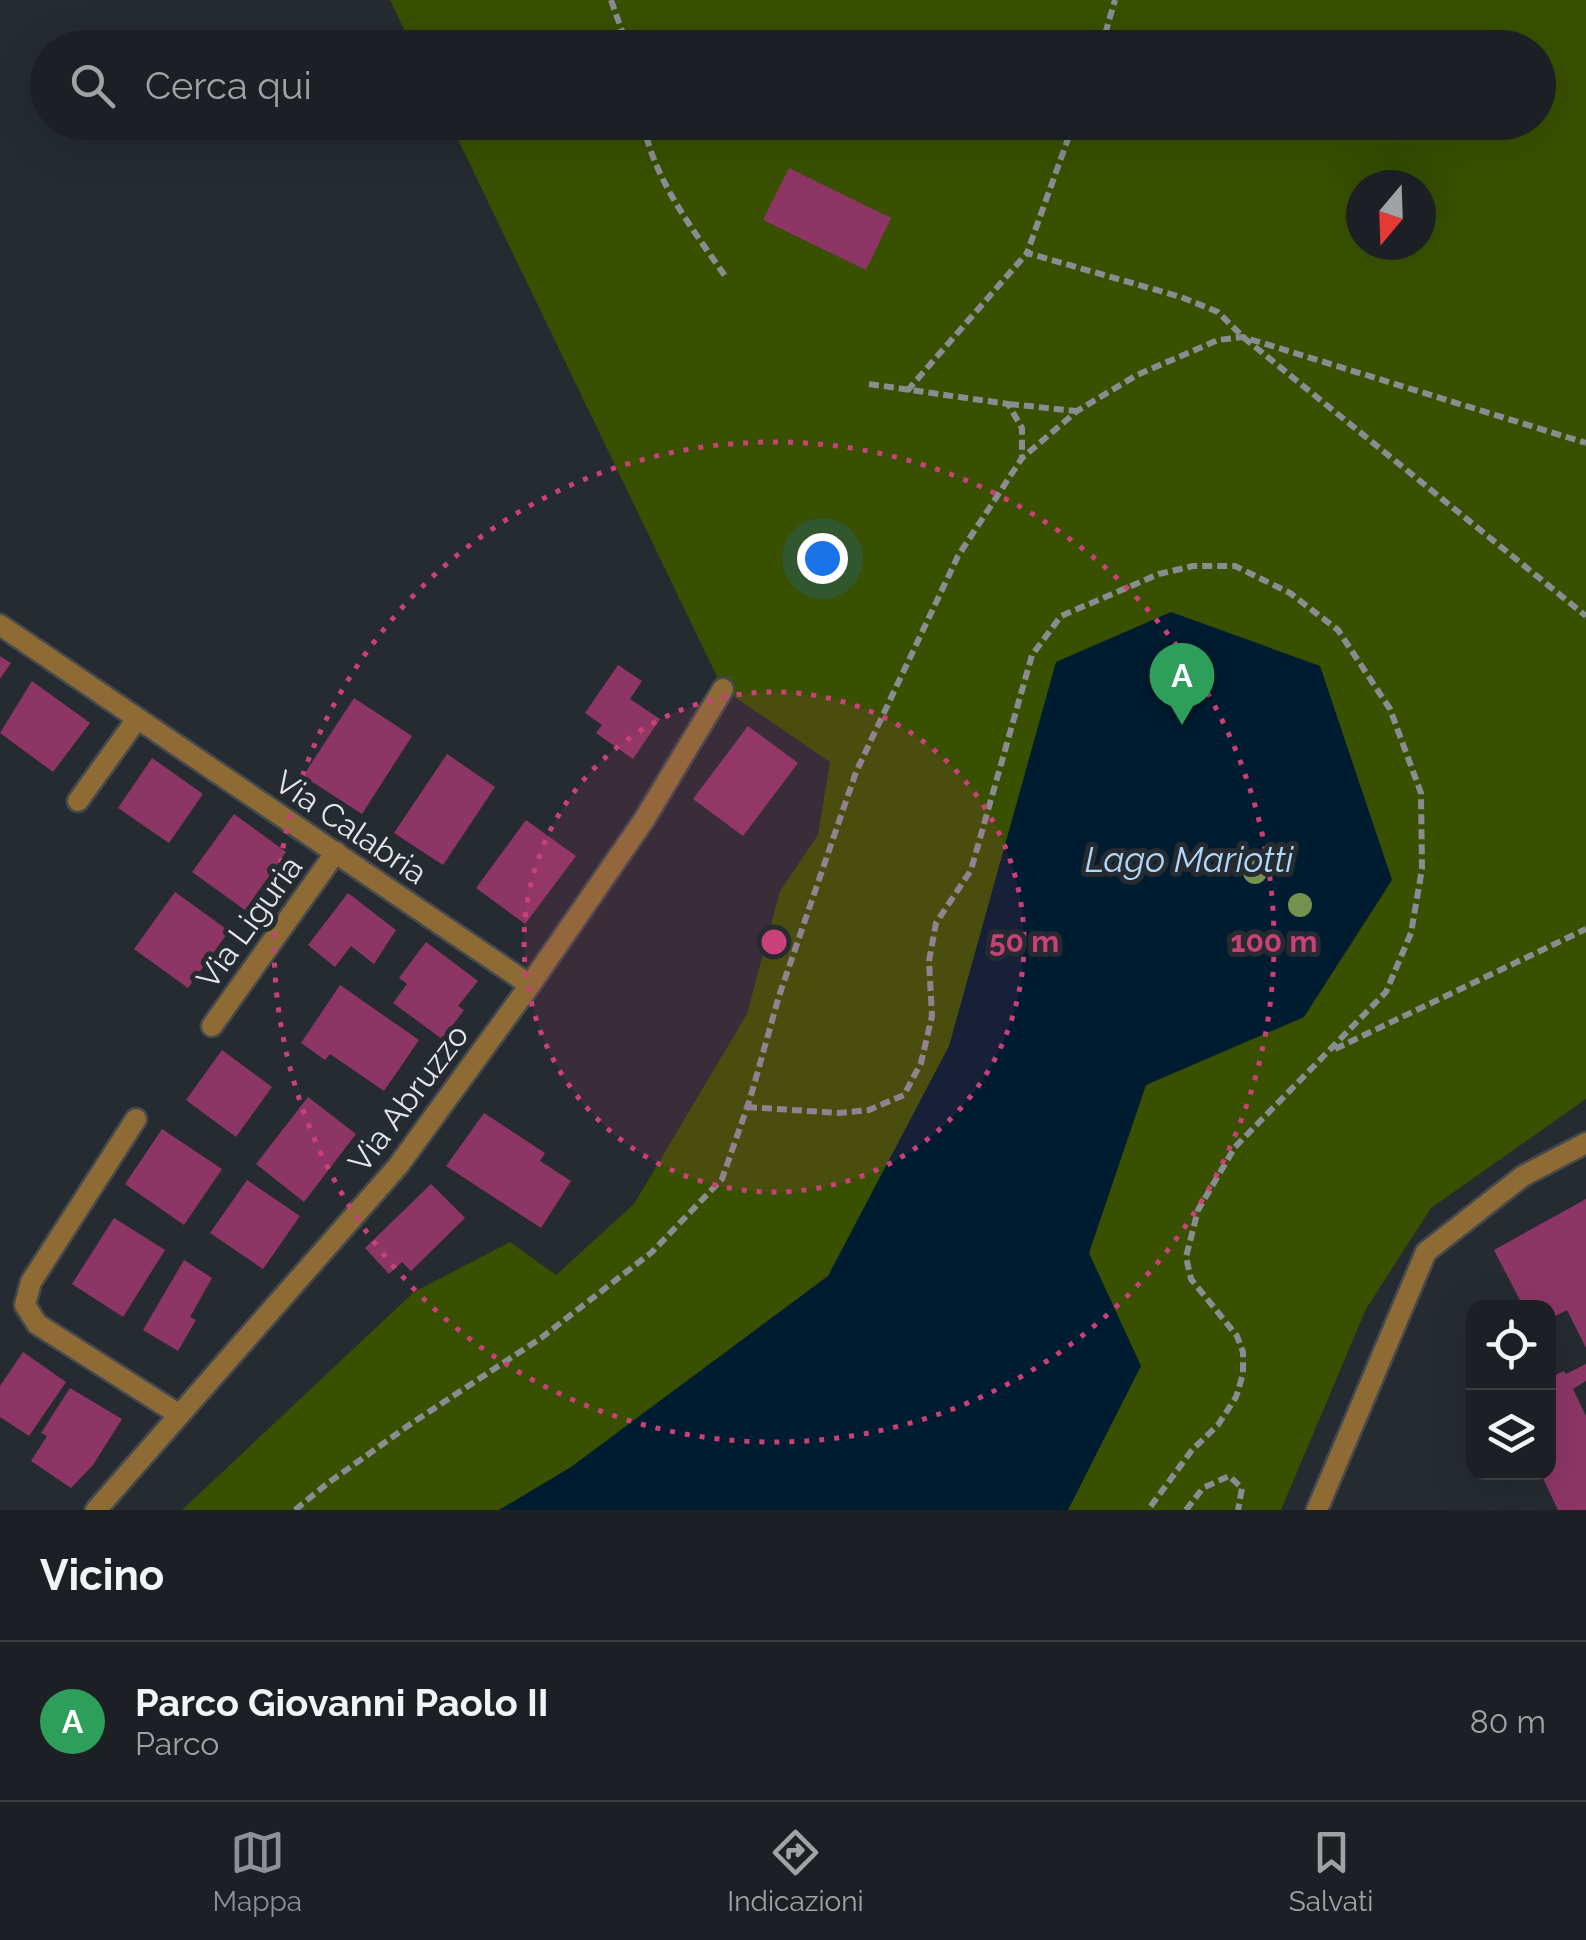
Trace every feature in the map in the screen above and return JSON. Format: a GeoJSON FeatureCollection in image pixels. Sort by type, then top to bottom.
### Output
{"type":"FeatureCollection","features":[{"type":"Feature","properties":{"kind":"street","name":"Via Calabria"},"geometry":{"type":"LineString","coordinates":[[0,625],[530,985]]}},
{"type":"Feature","properties":{"kind":"street","name":"Via Abruzzo"},"geometry":{"type":"LineString","coordinates":[[96,1510],[398,1166],[644,820],[724,689]]}},
{"type":"Feature","properties":{"kind":"street"},"geometry":{"type":"LineString","coordinates":[[78,801],[137,719]]}},
{"type":"Feature","properties":{"kind":"street","name":"Via Liguria"},"geometry":{"type":"LineString","coordinates":[[212,1026],[336,852]]}},
{"type":"Feature","properties":{"kind":"street"},"geometry":{"type":"LineString","coordinates":[[136,1119],[30,1282],[25,1305],[37,1324],[178,1414]]}},
{"type":"Feature","properties":{"kind":"street"},"geometry":{"type":"LineString","coordinates":[[1316,1510],[1426,1252],[1522,1176],[1586,1144]]}},
{"type":"Feature","properties":{"kind":"path"},"geometry":{"type":"LineString","coordinates":[[611,0],[622,30]]}},
{"type":"Feature","properties":{"kind":"path"},"geometry":{"type":"LineString","coordinates":[[1107,30],[1116,0]]}},
{"type":"Feature","properties":{"kind":"path"},"geometry":{"type":"LineString","coordinates":[[646,140],[681,212],[725,276]]}},
{"type":"Feature","properties":{"kind":"path"},"geometry":{"type":"LineString","coordinates":[[907,391],[1028,253],[1068,140]]}},
{"type":"Feature","properties":{"kind":"path"},"geometry":{"type":"LineString","coordinates":[[1028,253],[1180,297],[1218,312],[1243,338],[1586,616]]}},
{"type":"Feature","properties":{"kind":"path"},"geometry":{"type":"LineString","coordinates":[[296,1510],[398,1433],[541,1338],[652,1252],[722,1179],[748,1107],[779,996],[856,772],[958,556],[1022,458],[1078,411],[1137,375],[1218,340],[1243,338],[1586,443]]}},
{"type":"Feature","properties":{"kind":"path"},"geometry":{"type":"LineString","coordinates":[[870,384],[1078,411]]}},
{"type":"Feature","properties":{"kind":"path"},"geometry":{"type":"LineString","coordinates":[[1008,404],[1022,428],[1022,458]]}},
{"type":"Feature","properties":{"kind":"path"},"geometry":{"type":"LineString","coordinates":[[748,1107],[808,1113],[854,1112],[904,1095],[921,1063],[932,1016],[929,961],[936,923],[970,870],[1032,656],[1061,616],[1159,574],[1192,566],[1235,566],[1290,593],[1338,630],[1390,709],[1421,793],[1422,869],[1411,933],[1386,992],[1235,1146],[1198,1210],[1186,1256],[1191,1279],[1237,1336],[1243,1352],[1243,1374],[1236,1397],[1218,1425],[1192,1450],[1148,1510]]}},
{"type":"Feature","properties":{"kind":"path"},"geometry":{"type":"LineString","coordinates":[[1330,1052],[1586,929]]}},
{"type":"Feature","properties":{"kind":"path"},"geometry":{"type":"LineString","coordinates":[[1186,1510],[1203,1488],[1229,1476],[1242,1488],[1238,1510]]}},
{"type":"Feature","properties":{"kind":"green space"},"geometry":{"type":"Polygon","coordinates":[[[390,0],[1586,0],[1586,1099],[1431,1208],[1366,1309],[1281,1510],[182,1510],[414,1292],[510,1242],[556,1275],[634,1204],[747,1014],[780,891],[818,835],[830,762],[723,689],[458,140],[1556,140],[1556,30],[404,30],[390,0]]]}},
{"type":"Feature","properties":{"kind":"water","name":"Lago Mariotti"},"geometry":{"type":"Polygon","coordinates":[[[1171,612],[1320,666],[1392,880],[1304,1017],[1146,1085],[1089,1253],[1141,1366],[1068,1510],[499,1510],[571,1467],[828,1276],[949,1046],[1056,662],[1171,612]]]}},
{"type":"Feature","properties":{"kind":"building"},"geometry":{"type":"Polygon","coordinates":[[[789,168],[891,218],[866,270],[763,220],[789,168]]]}},
{"type":"Feature","properties":{"kind":"building"},"geometry":{"type":"Polygon","coordinates":[[[0,656],[11,663],[0,679],[0,656]]]}},
{"type":"Feature","properties":{"kind":"building"},"geometry":{"type":"Polygon","coordinates":[[[618,665],[642,681],[630,699],[660,719],[633,759],[596,733],[602,725],[585,713],[618,665]]]}},
{"type":"Feature","properties":{"kind":"building"},"geometry":{"type":"Polygon","coordinates":[[[32,681],[90,723],[53,772],[0,733],[32,681]]]}},
{"type":"Feature","properties":{"kind":"building"},"geometry":{"type":"Polygon","coordinates":[[[354,698],[412,736],[362,814],[303,776],[354,698]]]}},
{"type":"Feature","properties":{"kind":"building"},"geometry":{"type":"Polygon","coordinates":[[[748,726],[798,763],[743,836],[693,799],[748,726]]]}},
{"type":"Feature","properties":{"kind":"building"},"geometry":{"type":"Polygon","coordinates":[[[447,754],[495,787],[443,865],[394,833],[447,754]]]}},
{"type":"Feature","properties":{"kind":"building"},"geometry":{"type":"Polygon","coordinates":[[[152,758],[203,794],[169,843],[118,808],[152,758]]]}},
{"type":"Feature","properties":{"kind":"building"},"geometry":{"type":"Polygon","coordinates":[[[234,814],[286,852],[245,910],[192,872],[234,814]]]}},
{"type":"Feature","properties":{"kind":"building"},"geometry":{"type":"Polygon","coordinates":[[[526,820],[576,856],[525,924],[476,888],[526,820]]]}},
{"type":"Feature","properties":{"kind":"building"},"geometry":{"type":"Polygon","coordinates":[[[175,892],[229,931],[188,988],[134,949],[175,892]]]}},
{"type":"Feature","properties":{"kind":"building"},"geometry":{"type":"Polygon","coordinates":[[[348,893],[396,930],[374,964],[351,946],[335,967],[308,945],[348,893]]]}},
{"type":"Feature","properties":{"kind":"building"},"geometry":{"type":"Polygon","coordinates":[[[426,942],[478,981],[458,1006],[464,1010],[442,1039],[393,1003],[407,984],[399,978],[426,942]]]}},
{"type":"Feature","properties":{"kind":"building"},"geometry":{"type":"Polygon","coordinates":[[[340,985],[419,1040],[384,1091],[330,1054],[325,1060],[301,1043],[340,985]]]}},
{"type":"Feature","properties":{"kind":"building"},"geometry":{"type":"Polygon","coordinates":[[[222,1050],[272,1087],[236,1137],[186,1100],[222,1050]]]}},
{"type":"Feature","properties":{"kind":"building"},"geometry":{"type":"Polygon","coordinates":[[[308,1097],[356,1134],[304,1202],[256,1164],[308,1097]]]}},
{"type":"Feature","properties":{"kind":"building"},"geometry":{"type":"Polygon","coordinates":[[[484,1113],[545,1153],[540,1161],[571,1181],[541,1228],[446,1166],[484,1113]]]}},
{"type":"Feature","properties":{"kind":"building"},"geometry":{"type":"Polygon","coordinates":[[[162,1129],[222,1169],[184,1225],[125,1184],[162,1129]]]}},
{"type":"Feature","properties":{"kind":"building"},"geometry":{"type":"Polygon","coordinates":[[[247,1180],[300,1216],[263,1269],[210,1233],[247,1180]]]}},
{"type":"Feature","properties":{"kind":"building"},"geometry":{"type":"Polygon","coordinates":[[[431,1184],[465,1218],[411,1271],[402,1262],[389,1274],[365,1248],[431,1184]]]}},
{"type":"Feature","properties":{"kind":"building"},"geometry":{"type":"Polygon","coordinates":[[[1586,1199],[1586,1348],[1567,1310],[1556,1316],[1556,1300],[1520,1300],[1494,1250],[1586,1199]]]}},
{"type":"Feature","properties":{"kind":"building"},"geometry":{"type":"Polygon","coordinates":[[[114,1218],[165,1250],[123,1317],[72,1284],[114,1218]]]}},
{"type":"Feature","properties":{"kind":"building"},"geometry":{"type":"Polygon","coordinates":[[[184,1260],[212,1278],[190,1317],[196,1320],[178,1351],[143,1330],[184,1260]]]}},
{"type":"Feature","properties":{"kind":"building"},"geometry":{"type":"Polygon","coordinates":[[[23,1352],[66,1382],[29,1436],[0,1417],[0,1386],[23,1352]]]}},
{"type":"Feature","properties":{"kind":"building"},"geometry":{"type":"Polygon","coordinates":[[[1586,1364],[1586,1381],[1573,1389],[1586,1416],[1586,1510],[1558,1510],[1544,1480],[1556,1480],[1556,1374],[1564,1371],[1566,1374],[1586,1364]]]}},
{"type":"Feature","properties":{"kind":"building"},"geometry":{"type":"Polygon","coordinates":[[[70,1388],[122,1419],[93,1465],[71,1488],[31,1461],[47,1436],[41,1433],[70,1388]]]}},
{"type":"Feature","properties":{"kind":"place","name":"Parco Giovanni Paolo II"},"geometry":{"type":"Point","coordinates":[1182,725]}}]}
